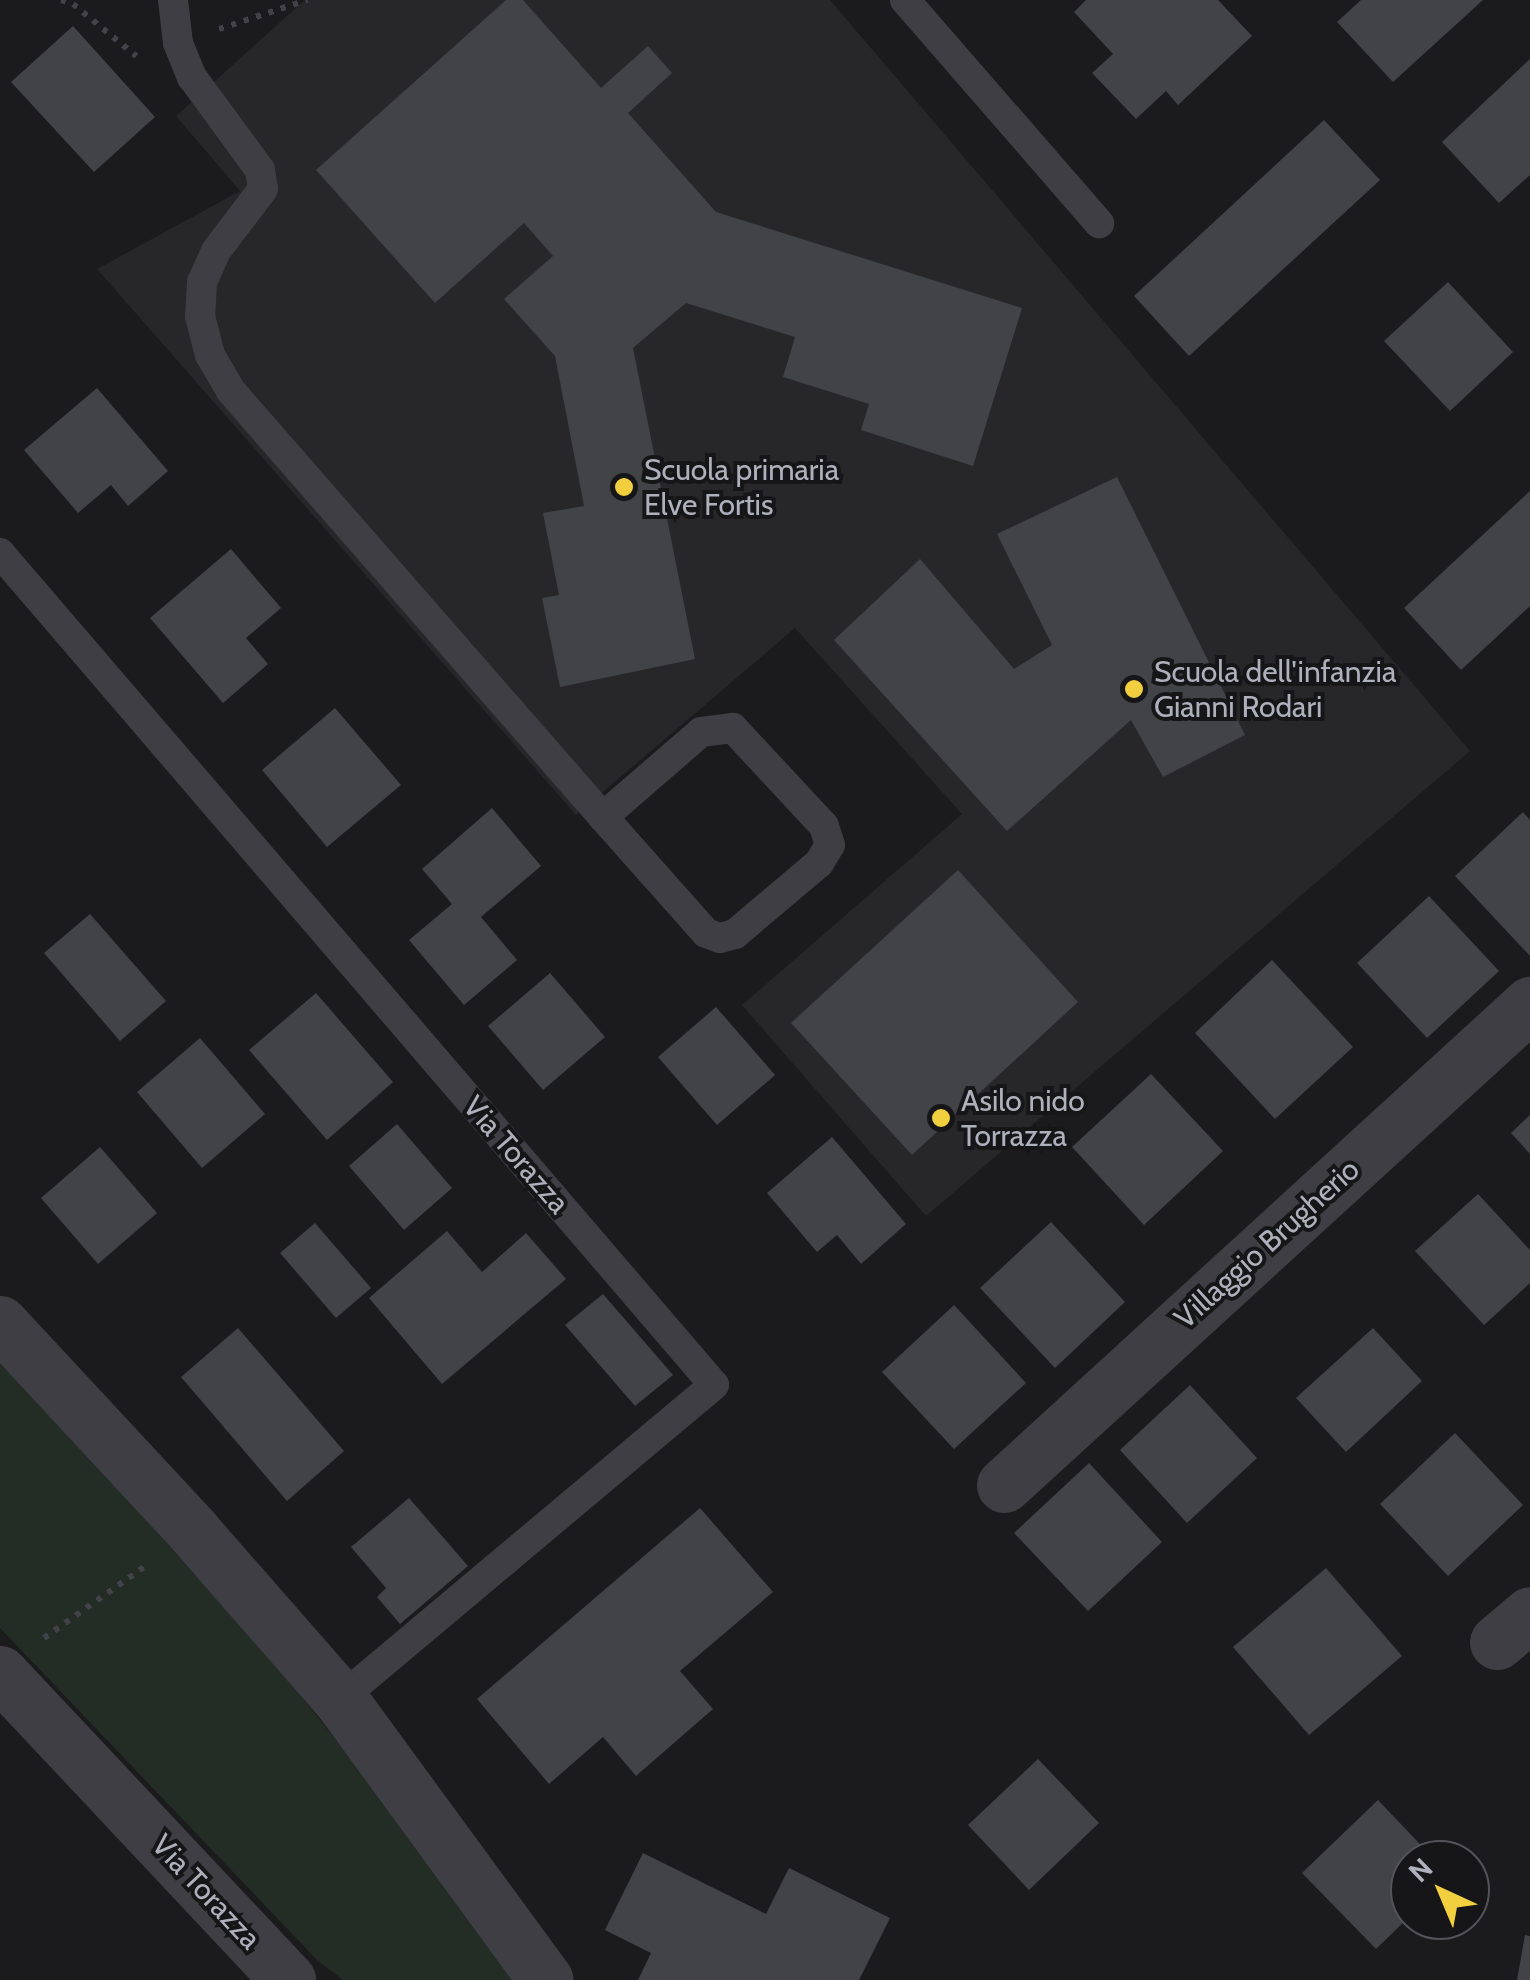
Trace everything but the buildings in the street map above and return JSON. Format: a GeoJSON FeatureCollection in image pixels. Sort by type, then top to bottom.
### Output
{"type":"FeatureCollection","features":[{"type":"Feature","properties":{"kind":"street","name":"Villaggio Brugherio"},"geometry":{"type":"LineString","coordinates":[[1004,1485],[1530,1004]]}},
{"type":"Feature","properties":{"kind":"street"},"geometry":{"type":"LineString","coordinates":[[0,1323],[193,1531],[340,1700],[546,1980]]}},
{"type":"Feature","properties":{"kind":"street","name":"Via Torazza"},"geometry":{"type":"LineString","coordinates":[[16,1660],[288,1980]]}},
{"type":"Feature","properties":{"kind":"lane"},"geometry":{"type":"LineString","coordinates":[[172,0],[178,43],[192,77],[252,156],[260,170],[263,189],[216,251],[202,282],[200,316],[210,355],[231,392],[603,817],[706,933],[720,938],[735,934],[819,863],[830,845],[824,826],[733,728],[701,732],[603,817]]}},
{"type":"Feature","properties":{"kind":"lane"},"geometry":{"type":"LineString","coordinates":[[906,0],[1098,223]]}},
{"type":"Feature","properties":{"kind":"lane","name":"Via Torazza"},"geometry":{"type":"LineString","coordinates":[[0,554],[714,1385],[340,1700]]}},
{"type":"Feature","properties":{"kind":"path"},"geometry":{"type":"LineString","coordinates":[[16,1660],[193,1531]]}},
{"type":"Feature","properties":{"kind":"shaded area","name":"Scuola primaria Elve Fortis"},"geometry":{"type":"Polygon","coordinates":[[[305,0],[830,0],[1470,751],[926,1216],[742,1005],[962,814],[795,628],[576,815],[97,269],[240,191],[176,116],[305,0]]]}},
{"type":"Feature","properties":{"kind":"shaded area"},"geometry":{"type":"Polygon","coordinates":[[[0,1358],[282,1671],[523,1980],[343,1980],[318,1961],[0,1628],[0,1358]]]}},
{"type":"Feature","properties":{"kind":"place","name":"Scuola primaria Elve Fortis"},"geometry":{"type":"Point","coordinates":[624,487]}},
{"type":"Feature","properties":{"kind":"place","name":"Scuola dell'infanzia Gianni Rodari"},"geometry":{"type":"Point","coordinates":[1134,689]}},
{"type":"Feature","properties":{"kind":"place","name":"Asilo nido Torrazza"},"geometry":{"type":"Point","coordinates":[941,1118]}}]}
